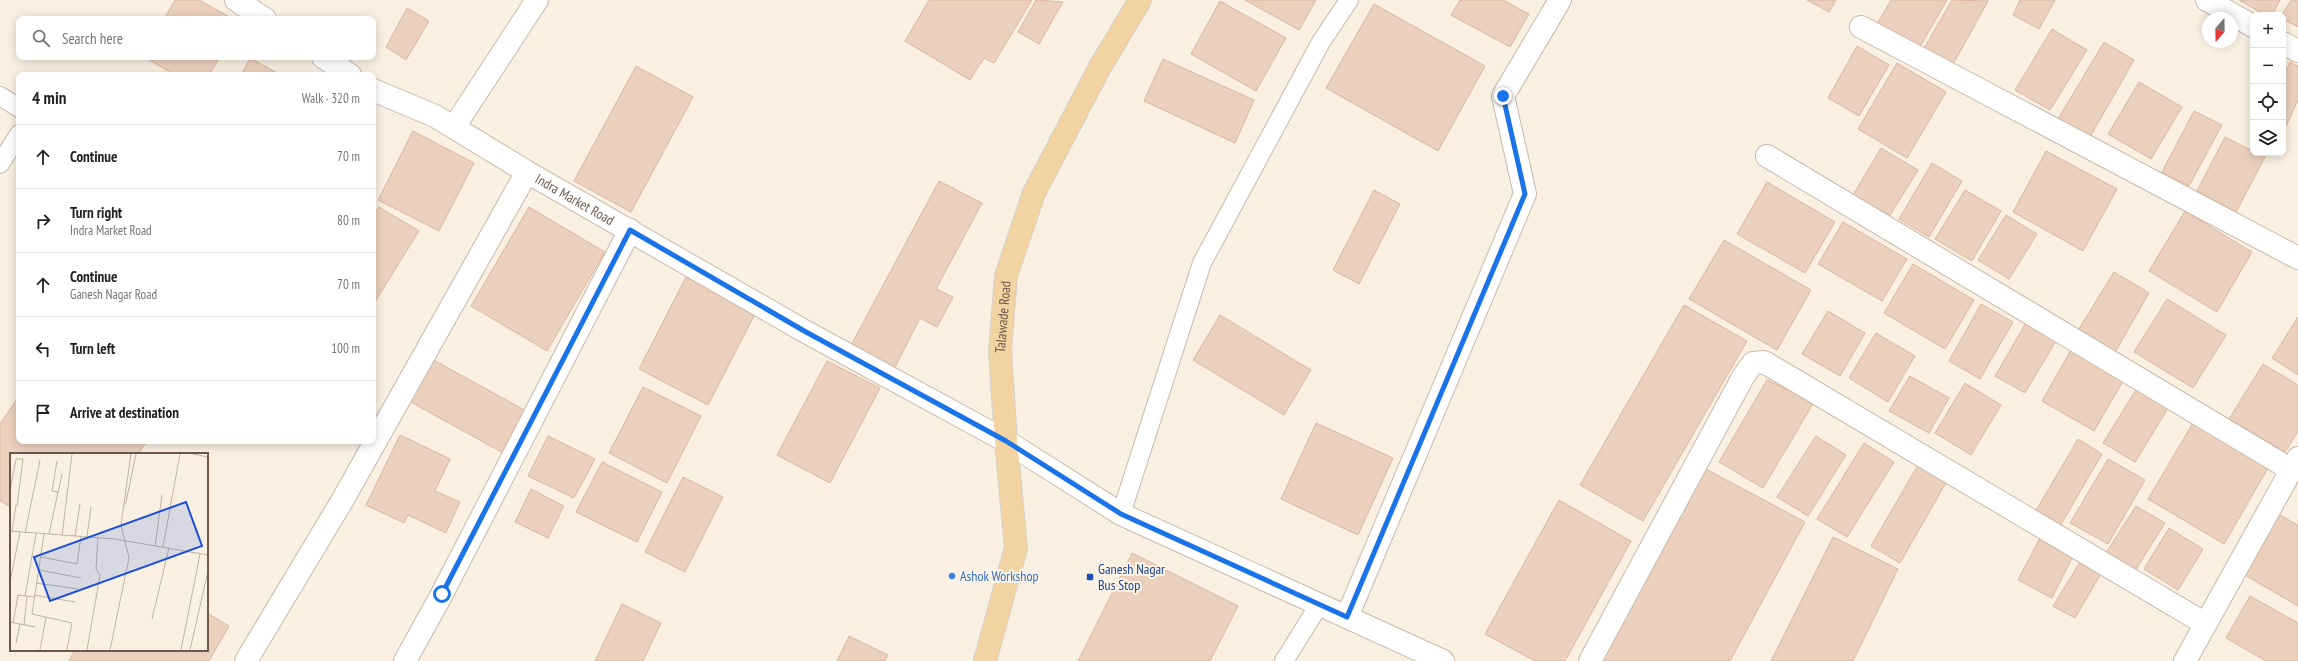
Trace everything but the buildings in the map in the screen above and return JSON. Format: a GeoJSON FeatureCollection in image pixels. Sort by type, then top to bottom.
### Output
{"type":"FeatureCollection","features":[{"type":"Feature","properties":{"kind":"main road","name":"Talawade Road"},"geometry":{"type":"LineString","coordinates":[[985,661],[1016,548],[1006,441],[1000,351],[1006,276],[1034,193],[1100,67],[1140,0]]}},
{"type":"Feature","properties":{"kind":"street"},"geometry":{"type":"LineString","coordinates":[[236,0],[260,16]]}},
{"type":"Feature","properties":{"kind":"street"},"geometry":{"type":"LineString","coordinates":[[454,127],[537,0]]}},
{"type":"Feature","properties":{"kind":"street"},"geometry":{"type":"LineString","coordinates":[[1347,617],[1525,194],[1503,96],[1560,0]]}},
{"type":"Feature","properties":{"kind":"street"},"geometry":{"type":"LineString","coordinates":[[2207,0],[2250,24]]}},
{"type":"Feature","properties":{"kind":"street"},"geometry":{"type":"LineString","coordinates":[[1861,27],[2298,258]]}},
{"type":"Feature","properties":{"kind":"street"},"geometry":{"type":"LineString","coordinates":[[2286,45],[2298,51]]}},
{"type":"Feature","properties":{"kind":"street"},"geometry":{"type":"LineString","coordinates":[[327,60],[345,72]]}},
{"type":"Feature","properties":{"kind":"street","name":"Indra Market Road"},"geometry":{"type":"LineString","coordinates":[[376,91],[435,116],[527,172],[806,332],[1006,441],[1121,514],[1443,661]]}},
{"type":"Feature","properties":{"kind":"street"},"geometry":{"type":"LineString","coordinates":[[1767,156],[2294,463],[2204,623],[2185,661]]}},
{"type":"Feature","properties":{"kind":"street"},"geometry":{"type":"LineString","coordinates":[[376,441],[527,172]]}},
{"type":"Feature","properties":{"kind":"street"},"geometry":{"type":"LineString","coordinates":[[405,661],[442,594],[630,230]]}},
{"type":"Feature","properties":{"kind":"street"},"geometry":{"type":"LineString","coordinates":[[1590,661],[1743,377],[1753,363],[1764,362],[2204,623]]}},
{"type":"Feature","properties":{"kind":"street"},"geometry":{"type":"LineString","coordinates":[[246,661],[342,501],[374,444]]}},
{"type":"Feature","properties":{"kind":"lane"},"geometry":{"type":"LineString","coordinates":[[1121,514],[1202,263],[1321,42],[1349,0]]}},
{"type":"Feature","properties":{"kind":"lane"},"geometry":{"type":"LineString","coordinates":[[0,96],[16,106]]}},
{"type":"Feature","properties":{"kind":"lane"},"geometry":{"type":"LineString","coordinates":[[0,164],[16,139]]}},
{"type":"Feature","properties":{"kind":"lane"},"geometry":{"type":"LineString","coordinates":[[1284,661],[1319,605]]}},
{"type":"Feature","properties":{"kind":"place","name":"Ashok Workshop"},"geometry":{"type":"Point","coordinates":[952,576]}},
{"type":"Feature","properties":{"kind":"place","name":"Ganesh Nagar Bus Stop"},"geometry":{"type":"Point","coordinates":[1090,577]}},
{"type":"Feature","properties":{"kind":"route"},"geometry":{"type":"LineString","coordinates":[[442,594],[630,230],[806,332],[1006,441],[1121,514],[1347,617],[1525,194],[1503,96]]}}]}
